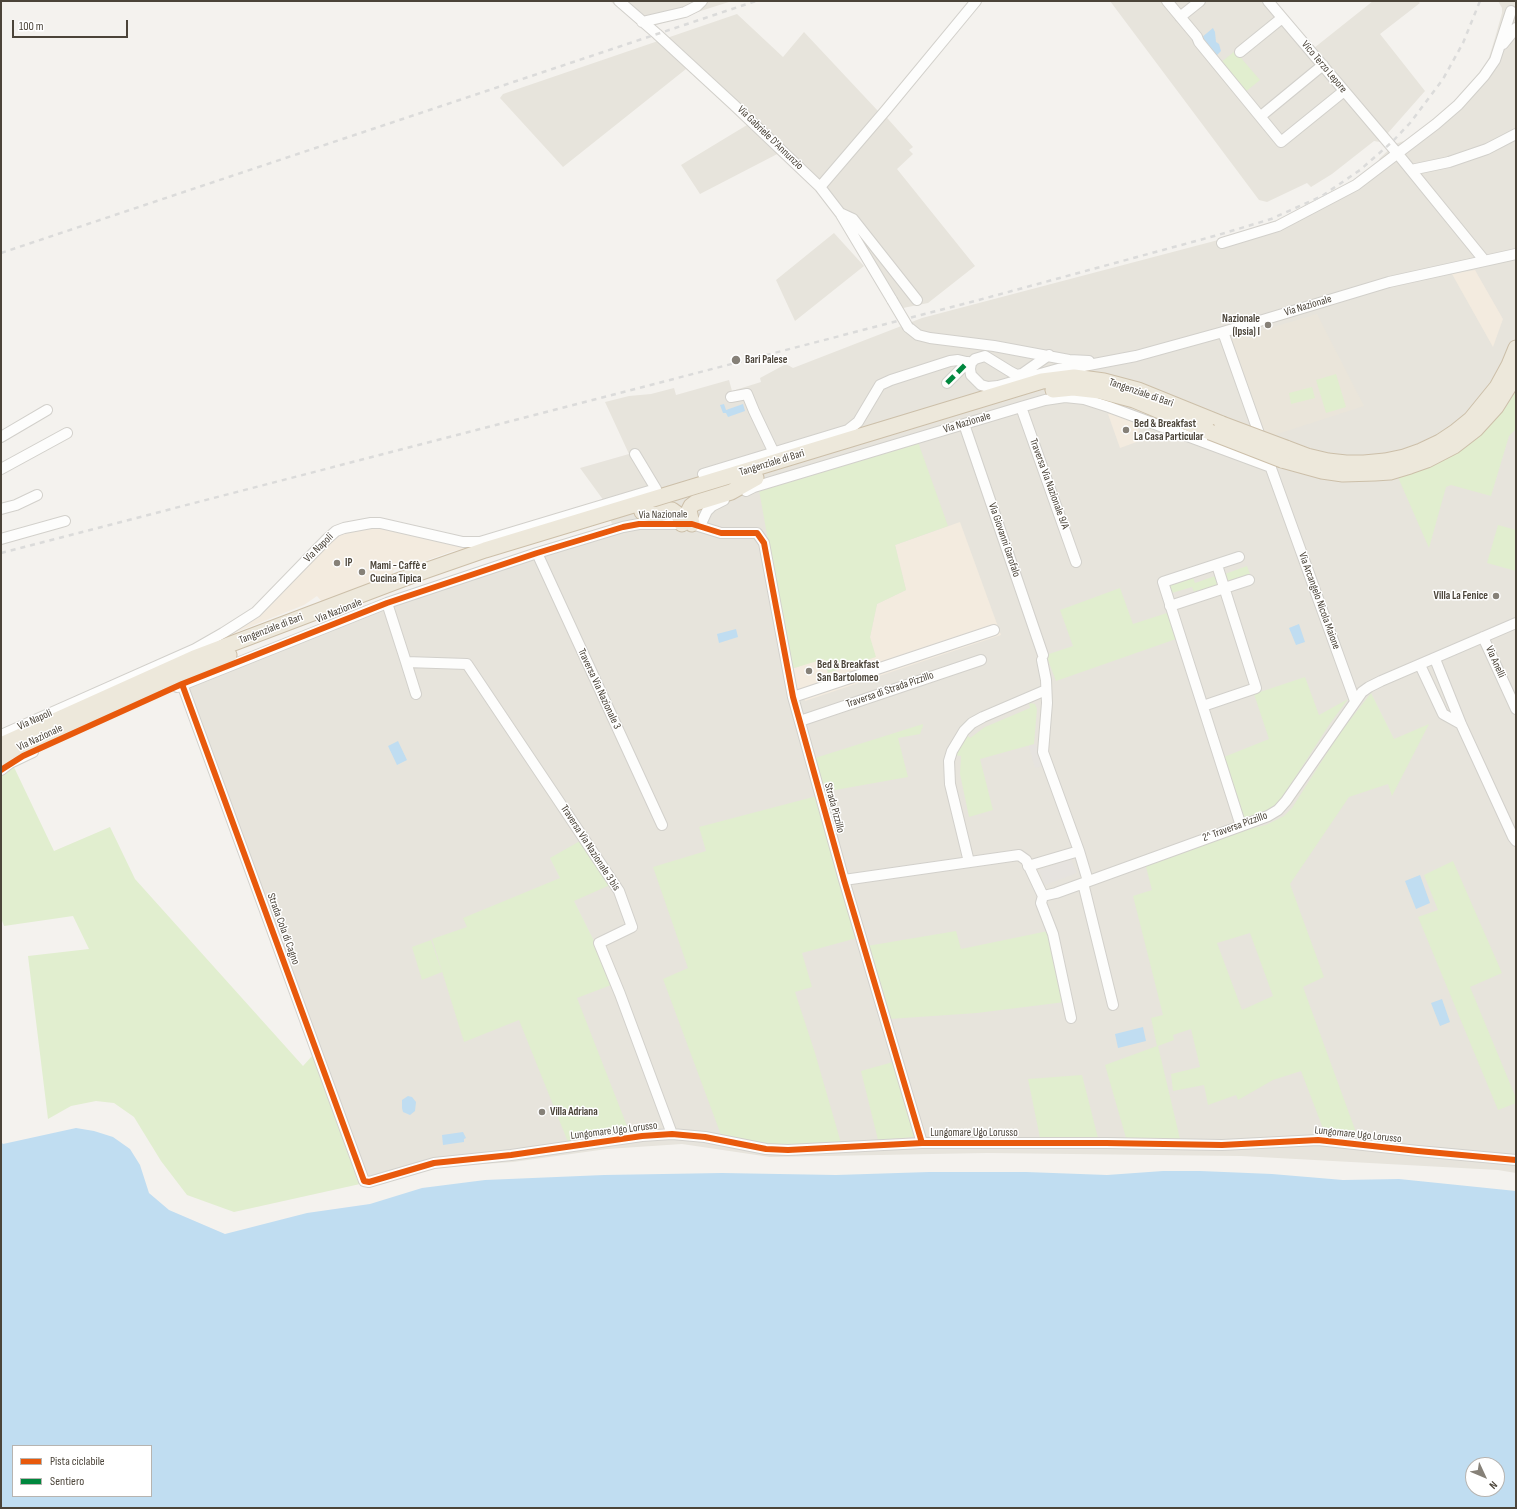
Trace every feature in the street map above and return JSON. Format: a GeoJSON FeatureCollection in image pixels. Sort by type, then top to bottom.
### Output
{"type":"FeatureCollection","features":[{"type":"Feature","properties":{"kind":"highway","name":"Tangenziale di Bari"},"geometry":{"type":"LineString","coordinates":[[1280,458],[1307,456],[1328,461],[1364,463],[1404,457],[1421,451],[1440,442],[1471,419],[1497,387],[1516,348]]}},
{"type":"Feature","properties":{"kind":"highway","name":"Tangenziale di Bari"},"geometry":{"type":"LineString","coordinates":[[1,745],[194,658],[416,574],[485,550],[1042,382],[1074,377],[1104,381],[1138,390],[1280,458],[1322,471],[1343,474],[1375,474],[1390,472],[1427,460],[1454,446],[1476,429],[1496,406],[1516,375]]}},
{"type":"Feature","properties":{"kind":"highway","name":"Tangenziale di Bari"},"geometry":{"type":"LineString","coordinates":[[1,758],[201,667],[378,598],[479,562],[1044,391],[1073,388],[1100,391],[1134,400],[1216,428]]}},
{"type":"Feature","properties":{"kind":"highway"},"geometry":{"type":"LineString","coordinates":[[691,525],[689,510],[695,503],[731,492],[756,478]]}},
{"type":"Feature","properties":{"kind":"highway"},"geometry":{"type":"LineString","coordinates":[[642,512],[656,515],[672,510],[691,525]]}},
{"type":"Feature","properties":{"kind":"street","name":"Via Gabriele D'Annunzio"},"geometry":{"type":"LineString","coordinates":[[619,1],[718,90],[820,187],[840,213],[908,327],[918,335],[930,338],[1014,349]]}},
{"type":"Feature","properties":{"kind":"street"},"geometry":{"type":"LineString","coordinates":[[642,22],[685,12],[697,6],[702,1]]}},
{"type":"Feature","properties":{"kind":"street"},"geometry":{"type":"LineString","coordinates":[[820,187],[976,1]]}},
{"type":"Feature","properties":{"kind":"street"},"geometry":{"type":"LineString","coordinates":[[1167,1],[1281,142],[1344,91]]}},
{"type":"Feature","properties":{"kind":"street"},"geometry":{"type":"LineString","coordinates":[[1180,17],[1200,1]]}},
{"type":"Feature","properties":{"kind":"street","name":"Vico Terzo Lepore"},"geometry":{"type":"LineString","coordinates":[[1268,1],[1397,153],[1484,260]]}},
{"type":"Feature","properties":{"kind":"street"},"geometry":{"type":"LineString","coordinates":[[1222,243],[1278,226],[1356,185],[1436,124],[1458,105],[1484,76],[1495,60],[1513,13],[1506,1]]}},
{"type":"Feature","properties":{"kind":"street"},"geometry":{"type":"LineString","coordinates":[[1240,52],[1282,18]]}},
{"type":"Feature","properties":{"kind":"street"},"geometry":{"type":"LineString","coordinates":[[1500,48],[1516,28]]}},
{"type":"Feature","properties":{"kind":"street"},"geometry":{"type":"LineString","coordinates":[[1261,116],[1322,65]]}},
{"type":"Feature","properties":{"kind":"street"},"geometry":{"type":"LineString","coordinates":[[1411,170],[1449,162],[1487,149],[1516,134]]}},
{"type":"Feature","properties":{"kind":"street"},"geometry":{"type":"LineString","coordinates":[[840,213],[853,219],[917,300]]}},
{"type":"Feature","properties":{"kind":"street","name":"Via Nazionale"},"geometry":{"type":"LineString","coordinates":[[970,363],[971,374],[981,385],[988,387],[998,386],[1058,369],[1073,368],[1136,356],[1223,332],[1389,282],[1516,254]]}},
{"type":"Feature","properties":{"kind":"street","name":"Via Arcangelo Nicola Maione"},"geometry":{"type":"LineString","coordinates":[[1223,332],[1280,458],[1355,701]]}},
{"type":"Feature","properties":{"kind":"street"},"geometry":{"type":"LineString","coordinates":[[1014,349],[1061,358],[1101,363]]}},
{"type":"Feature","properties":{"kind":"street"},"geometry":{"type":"LineString","coordinates":[[1014,349],[1058,369],[1062,364],[1061,358]]}},
{"type":"Feature","properties":{"kind":"street"},"geometry":{"type":"LineString","coordinates":[[947,383],[970,363],[980,357],[985,356],[1017,375],[1022,374],[1049,355]]}},
{"type":"Feature","properties":{"kind":"street"},"geometry":{"type":"LineString","coordinates":[[1028,356],[1029,368]]}},
{"type":"Feature","properties":{"kind":"street"},"geometry":{"type":"LineString","coordinates":[[703,474],[848,430],[858,422],[880,385],[890,380],[950,361],[958,360],[970,363]]}},
{"type":"Feature","properties":{"kind":"street"},"geometry":{"type":"LineString","coordinates":[[731,397],[747,394],[774,453]]}},
{"type":"Feature","properties":{"kind":"street","name":"Via Nazionale"},"geometry":{"type":"LineString","coordinates":[[1,770],[23,756],[182,684],[387,603],[537,553],[623,528],[639,524],[691,525],[717,502],[735,496],[754,487],[1045,400],[1065,397],[1084,399],[1280,458]]}},
{"type":"Feature","properties":{"kind":"street","name":"Traversa Via Nazionale 9/A"},"geometry":{"type":"LineString","coordinates":[[1021,407],[1076,562]]}},
{"type":"Feature","properties":{"kind":"street"},"geometry":{"type":"LineString","coordinates":[[1,437],[47,410]]}},
{"type":"Feature","properties":{"kind":"street","name":"Via Giovanni Garofalo"},"geometry":{"type":"LineString","coordinates":[[964,424],[1042,658],[1046,680],[1043,752],[1079,851]]}},
{"type":"Feature","properties":{"kind":"street"},"geometry":{"type":"LineString","coordinates":[[1,469],[67,433]]}},
{"type":"Feature","properties":{"kind":"street","name":"Via Napoli"},"geometry":{"type":"LineString","coordinates":[[1,735],[195,649],[242,622],[256,612],[336,531],[371,523],[380,523],[463,542],[480,542],[656,489],[635,454]]}},
{"type":"Feature","properties":{"kind":"street"},"geometry":{"type":"LineString","coordinates":[[1,509],[38,495]]}},
{"type":"Feature","properties":{"kind":"street"},"geometry":{"type":"LineString","coordinates":[[1,539],[65,521]]}},
{"type":"Feature","properties":{"kind":"street","name":"Strada Pizzillo"},"geometry":{"type":"LineString","coordinates":[[691,525],[721,533],[757,533],[764,542],[793,697],[844,880],[922,1143]]}},
{"type":"Feature","properties":{"kind":"street","name":"Traversa Via Nazionale 3"},"geometry":{"type":"LineString","coordinates":[[537,553],[662,825]]}},
{"type":"Feature","properties":{"kind":"street"},"geometry":{"type":"LineString","coordinates":[[1239,558],[1216,564],[1163,582],[1242,826]]}},
{"type":"Feature","properties":{"kind":"street"},"geometry":{"type":"LineString","coordinates":[[1203,706],[1256,688],[1216,564]]}},
{"type":"Feature","properties":{"kind":"street"},"geometry":{"type":"LineString","coordinates":[[1170,606],[1249,580]]}},
{"type":"Feature","properties":{"kind":"street"},"geometry":{"type":"LineString","coordinates":[[387,603],[416,694]]}},
{"type":"Feature","properties":{"kind":"street"},"geometry":{"type":"LineString","coordinates":[[1355,701],[1369,687],[1516,623]]}},
{"type":"Feature","properties":{"kind":"street"},"geometry":{"type":"LineString","coordinates":[[793,697],[994,630]]}},
{"type":"Feature","properties":{"kind":"street","name":"Via Anelli"},"geometry":{"type":"LineString","coordinates":[[1483,637],[1516,709]]}},
{"type":"Feature","properties":{"kind":"street"},"geometry":{"type":"LineString","coordinates":[[1435,658],[1461,724],[1512,837],[1516,841]]}},
{"type":"Feature","properties":{"kind":"street","name":"Traversa di Strada Pizzillo"},"geometry":{"type":"LineString","coordinates":[[800,721],[981,660]]}},
{"type":"Feature","properties":{"kind":"street","name":"Traversa Via Nazionale 3 bis"},"geometry":{"type":"LineString","coordinates":[[406,662],[467,664],[619,891],[632,927],[599,943],[620,994],[672,1134]]}},
{"type":"Feature","properties":{"kind":"street"},"geometry":{"type":"LineString","coordinates":[[1420,665],[1443,714],[1461,724]]}},
{"type":"Feature","properties":{"kind":"street","name":"Strada Cola di Cagno"},"geometry":{"type":"LineString","coordinates":[[182,684],[364,1181]]}},
{"type":"Feature","properties":{"kind":"street"},"geometry":{"type":"LineString","coordinates":[[969,862],[950,784],[949,761],[952,751],[964,731],[972,723],[1046,690]]}},
{"type":"Feature","properties":{"kind":"street","name":"2^ Traversa Pizzillo"},"geometry":{"type":"LineString","coordinates":[[1043,896],[1242,826],[1268,816],[1278,810],[1286,801],[1355,701]]}},
{"type":"Feature","properties":{"kind":"street"},"geometry":{"type":"LineString","coordinates":[[1028,866],[1079,851],[1113,1006]]}},
{"type":"Feature","properties":{"kind":"street"},"geometry":{"type":"LineString","coordinates":[[844,880],[1019,855],[1026,860],[1043,896],[1041,903],[1053,934],[1071,1018]]}},
{"type":"Feature","properties":{"kind":"street","name":"Lungomare Ugo Lorusso"},"geometry":{"type":"LineString","coordinates":[[364,1181],[369,1182],[434,1163],[511,1155],[642,1136],[672,1134],[705,1137],[766,1149],[781,1150],[922,1143],[1106,1143],[1222,1145],[1318,1140],[1516,1160]]}},
{"type":"Feature","properties":{"kind":"shaded area"},"geometry":{"type":"Polygon","coordinates":[[[610,1],[732,1],[644,29],[610,1]]]}},
{"type":"Feature","properties":{"kind":"shaded area"},"geometry":{"type":"Polygon","coordinates":[[[1110,1],[1274,1],[1314,48],[1373,1],[1418,1],[1420,3],[1380,34],[1425,91],[1380,142],[1374,141],[1332,174],[1311,187],[1307,183],[1267,202],[1259,200],[1110,1]]]}},
{"type":"Feature","properties":{"kind":"shaded area"},"geometry":{"type":"Polygon","coordinates":[[[1498,1],[1516,1],[1516,1173],[1498,1170],[1241,1156],[987,1153],[770,1157],[682,1144],[607,1149],[513,1162],[441,1167],[371,1186],[360,1184],[307,1036],[178,689],[179,683],[613,527],[604,501],[580,468],[629,454],[605,402],[629,396],[651,394],[674,388],[676,395],[729,380],[732,391],[761,382],[760,378],[786,364],[793,368],[922,318],[1260,229],[1326,199],[1382,162],[1379,159],[1395,144],[1407,140],[1438,119],[1478,77],[1487,64],[1502,13],[1502,8],[1498,1]]]}},
{"type":"Feature","properties":{"kind":"shaded area"},"geometry":{"type":"Polygon","coordinates":[[[737,14],[783,57],[804,32],[878,111],[880,110],[913,147],[909,150],[913,154],[897,169],[975,266],[928,303],[903,308],[840,209],[785,150],[700,194],[681,165],[747,125],[686,69],[563,167],[500,98],[503,94],[737,14]]]}},
{"type":"Feature","properties":{"kind":"shaded area"},"geometry":{"type":"Polygon","coordinates":[[[834,233],[864,266],[795,321],[776,280],[834,233]]]}},
{"type":"Feature","properties":{"kind":"shaded area"},"geometry":{"type":"Polygon","coordinates":[[[1475,270],[1503,319],[1493,347],[1452,274],[1475,270]]]}},
{"type":"Feature","properties":{"kind":"shaded area"},"geometry":{"type":"Polygon","coordinates":[[[1317,314],[1364,406],[1265,438],[1230,340],[1317,314]]]}},
{"type":"Feature","properties":{"kind":"shaded area","name":"Bed & Breakfast La Casa Particular"},"geometry":{"type":"Polygon","coordinates":[[[1113,411],[1135,419],[1142,440],[1120,448],[1108,414],[1113,411]]]}},
{"type":"Feature","properties":{"kind":"shaded area"},"geometry":{"type":"Polygon","coordinates":[[[960,522],[1001,635],[805,701],[802,689],[795,689],[791,669],[824,658],[828,673],[870,637],[877,604],[906,590],[895,545],[960,522]]]}},
{"type":"Feature","properties":{"kind":"shaded area"},"geometry":{"type":"Polygon","coordinates":[[[374,526],[476,547],[453,551],[408,567],[394,569],[392,577],[323,603],[317,596],[304,605],[239,631],[219,643],[198,651],[248,622],[338,534],[374,526]]]}},
{"type":"Feature","properties":{"kind":"shaded area"},"geometry":{"type":"Polygon","coordinates":[[[1036,744],[1042,766],[1035,768],[1029,746],[1036,744]]]}},
{"type":"Feature","properties":{"kind":"shaded area"},"geometry":{"type":"Polygon","coordinates":[[[1071,859],[1077,873],[1045,885],[1039,870],[1071,859]]]}},
{"type":"Feature","properties":{"kind":"green space"},"geometry":{"type":"Polygon","coordinates":[[[1235,51],[1260,80],[1244,93],[1220,63],[1235,51]]]}},
{"type":"Feature","properties":{"kind":"green space"},"geometry":{"type":"Polygon","coordinates":[[[1336,374],[1346,407],[1326,413],[1316,380],[1336,374]]]}},
{"type":"Feature","properties":{"kind":"green space"},"geometry":{"type":"Polygon","coordinates":[[[1312,387],[1315,398],[1291,404],[1289,393],[1312,387]]]}},
{"type":"Feature","properties":{"kind":"green space"},"geometry":{"type":"Polygon","coordinates":[[[1516,391],[1516,429],[1509,436],[1491,496],[1451,485],[1446,487],[1429,548],[1397,475],[1483,432],[1506,407],[1516,391]]]}},
{"type":"Feature","properties":{"kind":"green space"},"geometry":{"type":"Polygon","coordinates":[[[918,442],[948,526],[895,545],[906,590],[877,604],[870,637],[876,657],[828,673],[824,659],[791,669],[759,490],[918,442]]]}},
{"type":"Feature","properties":{"kind":"green space"},"geometry":{"type":"Polygon","coordinates":[[[1498,525],[1516,530],[1516,571],[1487,563],[1498,525]]]}},
{"type":"Feature","properties":{"kind":"green space"},"geometry":{"type":"Polygon","coordinates":[[[1247,566],[1250,574],[1227,581],[1225,574],[1247,566]]]}},
{"type":"Feature","properties":{"kind":"green space"},"geometry":{"type":"Polygon","coordinates":[[[1215,576],[1218,585],[1194,592],[1192,587],[1172,593],[1169,585],[1193,578],[1195,583],[1215,576]]]}},
{"type":"Feature","properties":{"kind":"green space"},"geometry":{"type":"Polygon","coordinates":[[[1120,588],[1133,624],[1167,613],[1176,639],[1056,681],[1046,655],[1073,646],[1060,610],[1120,588]]]}},
{"type":"Feature","properties":{"kind":"green space"},"geometry":{"type":"Polygon","coordinates":[[[1305,677],[1319,715],[1348,699],[1329,725],[1278,804],[1270,809],[1244,818],[1224,757],[1269,739],[1254,694],[1305,677]]]}},
{"type":"Feature","properties":{"kind":"green space"},"geometry":{"type":"Polygon","coordinates":[[[1371,693],[1394,739],[1429,724],[1392,796],[1388,784],[1349,797],[1290,884],[1324,977],[1303,987],[1357,1135],[1324,1131],[1301,1071],[1273,1080],[1238,1100],[1236,1095],[1208,1105],[1204,1085],[1173,1091],[1171,1074],[1200,1067],[1191,1029],[1173,1035],[1174,1040],[1158,1046],[1180,1139],[1126,1138],[1105,1065],[1157,1046],[1151,1018],[1163,1015],[1133,896],[1152,890],[1145,863],[1232,833],[1266,825],[1284,816],[1292,808],[1339,734],[1371,693]],[[1250,933],[1217,943],[1242,1010],[1273,996],[1250,933]]]}},
{"type":"Feature","properties":{"kind":"green space"},"geometry":{"type":"Polygon","coordinates":[[[1029,703],[1035,704],[1037,709],[1034,744],[980,759],[993,810],[969,817],[960,774],[961,756],[955,755],[966,734],[970,738],[985,727],[1030,708],[1029,703]]]}},
{"type":"Feature","properties":{"kind":"green space"},"geometry":{"type":"Polygon","coordinates":[[[923,724],[920,734],[898,738],[908,777],[824,792],[815,758],[923,724]]]}},
{"type":"Feature","properties":{"kind":"green space"},"geometry":{"type":"Polygon","coordinates":[[[12,763],[54,851],[110,827],[135,879],[303,1066],[313,1055],[360,1184],[234,1212],[187,1195],[161,1161],[134,1117],[114,1103],[96,1101],[71,1106],[48,1119],[28,956],[89,949],[73,916],[4,926],[1,918],[1,768],[12,763]]]}},
{"type":"Feature","properties":{"kind":"green space"},"geometry":{"type":"Polygon","coordinates":[[[817,796],[857,938],[802,953],[812,987],[795,992],[815,1053],[841,1143],[778,1147],[721,1135],[663,979],[688,968],[653,867],[706,851],[699,827],[817,796]]]}},
{"type":"Feature","properties":{"kind":"green space"},"geometry":{"type":"Polygon","coordinates":[[[580,841],[610,885],[574,901],[594,941],[611,985],[577,998],[629,1131],[568,1142],[519,1020],[464,1042],[432,939],[467,927],[463,918],[560,878],[550,858],[580,841]]]}},
{"type":"Feature","properties":{"kind":"green space"},"geometry":{"type":"Polygon","coordinates":[[[1453,861],[1502,973],[1470,987],[1516,1098],[1516,1103],[1498,1110],[1418,917],[1438,910],[1424,875],[1453,861]]]}},
{"type":"Feature","properties":{"kind":"green space"},"geometry":{"type":"Polygon","coordinates":[[[956,931],[961,949],[1048,931],[1065,1002],[977,1013],[889,1019],[867,946],[956,931]]]}},
{"type":"Feature","properties":{"kind":"green space"},"geometry":{"type":"Polygon","coordinates":[[[431,940],[442,972],[422,980],[412,947],[431,940]]]}},
{"type":"Feature","properties":{"kind":"green space"},"geometry":{"type":"Polygon","coordinates":[[[893,1062],[915,1137],[878,1140],[861,1071],[893,1062]]]}},
{"type":"Feature","properties":{"kind":"green space"},"geometry":{"type":"Polygon","coordinates":[[[1082,1075],[1098,1138],[1040,1138],[1028,1079],[1082,1075]]]}},
{"type":"Feature","properties":{"kind":"water"},"geometry":{"type":"Polygon","coordinates":[[[1213,28],[1216,42],[1219,44],[1221,51],[1216,56],[1201,38],[1213,28]]]}},
{"type":"Feature","properties":{"kind":"water"},"geometry":{"type":"Polygon","coordinates":[[[724,404],[726,410],[743,404],[745,411],[728,417],[726,413],[723,413],[720,405],[724,404]]]}},
{"type":"Feature","properties":{"kind":"water"},"geometry":{"type":"Polygon","coordinates":[[[1299,624],[1305,642],[1296,645],[1289,628],[1299,624]]]}},
{"type":"Feature","properties":{"kind":"water"},"geometry":{"type":"Polygon","coordinates":[[[736,629],[738,637],[719,643],[717,634],[736,629]]]}},
{"type":"Feature","properties":{"kind":"water"},"geometry":{"type":"Polygon","coordinates":[[[398,741],[407,760],[397,765],[388,746],[398,741]]]}},
{"type":"Feature","properties":{"kind":"water"},"geometry":{"type":"Polygon","coordinates":[[[1420,875],[1430,903],[1416,909],[1405,881],[1420,875]]]}},
{"type":"Feature","properties":{"kind":"water"},"geometry":{"type":"Polygon","coordinates":[[[1442,999],[1450,1022],[1440,1026],[1431,1003],[1442,999]]]}},
{"type":"Feature","properties":{"kind":"water"},"geometry":{"type":"Polygon","coordinates":[[[1143,1027],[1146,1041],[1118,1048],[1115,1034],[1143,1027]]]}},
{"type":"Feature","properties":{"kind":"water"},"geometry":{"type":"Polygon","coordinates":[[[408,1096],[412,1097],[416,1102],[415,1111],[410,1115],[403,1112],[402,1108],[402,1100],[408,1096]]]}},
{"type":"Feature","properties":{"kind":"water"},"geometry":{"type":"Polygon","coordinates":[[[76,1128],[94,1131],[113,1137],[130,1149],[140,1165],[149,1193],[169,1210],[225,1234],[307,1213],[370,1204],[422,1188],[485,1180],[604,1175],[722,1173],[836,1175],[929,1172],[1026,1172],[1107,1175],[1163,1171],[1200,1171],[1272,1174],[1343,1180],[1399,1179],[1516,1191],[1516,1508],[1,1508],[1,1142],[3,1144],[76,1128]]]}},
{"type":"Feature","properties":{"kind":"water"},"geometry":{"type":"Polygon","coordinates":[[[463,1132],[466,1138],[464,1139],[464,1142],[443,1145],[442,1135],[463,1132]]]}},
{"type":"Feature","properties":{"kind":"railway"},"geometry":{"type":"LineString","coordinates":[[1,253],[756,1]]}},
{"type":"Feature","properties":{"kind":"railway"},"geometry":{"type":"LineString","coordinates":[[1,553],[975,301],[1218,235],[1271,219],[1322,196],[1360,170],[1392,142],[1410,123],[1443,79],[1463,43],[1480,1]]}},
{"type":"Feature","properties":{"kind":"marked path"},"geometry":{"type":"LineString","coordinates":[[947,383],[968,362]]}},
{"type":"Feature","properties":{"kind":"cycle path"},"geometry":{"type":"LineString","coordinates":[[1,770],[23,756],[182,684],[387,603],[537,553],[623,527],[639,524],[692,524],[721,533],[757,533],[764,543],[793,697],[844,880],[922,1143]]}},
{"type":"Feature","properties":{"kind":"cycle path"},"geometry":{"type":"LineString","coordinates":[[182,684],[364,1181],[369,1182],[434,1163],[511,1155],[642,1136],[672,1134],[705,1137],[766,1149],[788,1150],[922,1143],[1106,1143],[1222,1145],[1318,1140],[1516,1160]]}},
{"type":"Feature","properties":{"kind":"place","name":"Nazionale (Ipsia) I"},"geometry":{"type":"Point","coordinates":[1268,325]}},
{"type":"Feature","properties":{"kind":"place","name":"Bari Palese"},"geometry":{"type":"Point","coordinates":[736,360]}},
{"type":"Feature","properties":{"kind":"place","name":"Bed & Breakfast La Casa Particular"},"geometry":{"type":"Point","coordinates":[1126,430]}},
{"type":"Feature","properties":{"kind":"place","name":"IP"},"geometry":{"type":"Point","coordinates":[337,563]}},
{"type":"Feature","properties":{"kind":"place","name":"Mami - Caffè e Cucina Tipica"},"geometry":{"type":"Point","coordinates":[362,572]}},
{"type":"Feature","properties":{"kind":"place","name":"Villa La Fenice"},"geometry":{"type":"Point","coordinates":[1496,596]}},
{"type":"Feature","properties":{"kind":"place","name":"Bed & Breakfast San Bartolomeo"},"geometry":{"type":"Point","coordinates":[809,671]}},
{"type":"Feature","properties":{"kind":"place","name":"Villa Adriana"},"geometry":{"type":"Point","coordinates":[542,1112]}}]}
